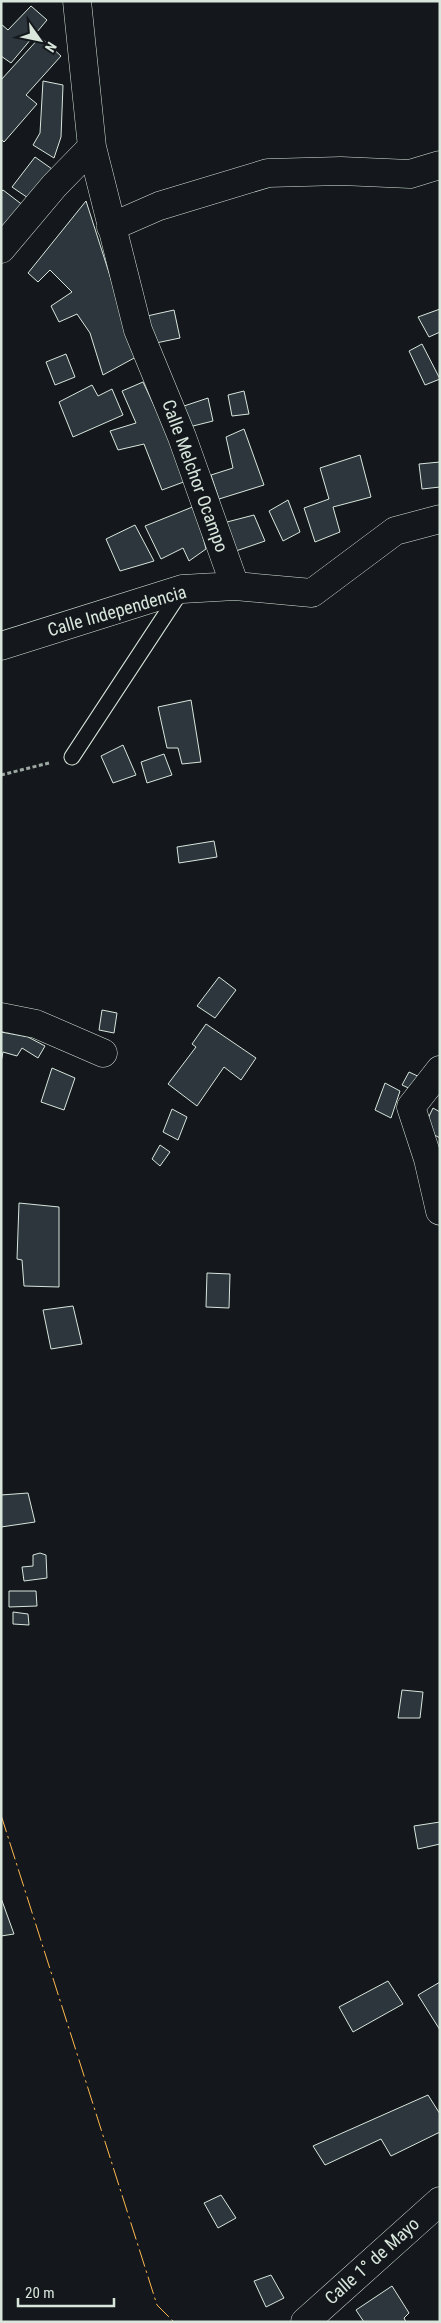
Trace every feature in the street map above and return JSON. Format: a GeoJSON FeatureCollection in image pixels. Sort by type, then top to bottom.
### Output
{"type":"FeatureCollection","features":[{"type":"Feature","properties":{"kind":"street","name":"Calle Melchor Ocampo"},"geometry":{"type":"LineString","coordinates":[[77,1],[92,147],[138,330],[182,437],[235,586]]}},
{"type":"Feature","properties":{"kind":"street"},"geometry":{"type":"LineString","coordinates":[[1,249],[54,186],[92,147]]}},
{"type":"Feature","properties":{"kind":"street"},"geometry":{"type":"LineString","coordinates":[[111,227],[159,206],[268,173],[341,171],[410,174],[440,165]]}},
{"type":"Feature","properties":{"kind":"street"},"geometry":{"type":"LineString","coordinates":[[235,586],[312,593],[395,531],[440,519]]}},
{"type":"Feature","properties":{"kind":"street","name":"Calle Independencia"},"geometry":{"type":"LineString","coordinates":[[1,646],[182,589],[235,586]]}},
{"type":"Feature","properties":{"kind":"street"},"geometry":{"type":"LineString","coordinates":[[8,1017],[56,1032],[103,1053]]}},
{"type":"Feature","properties":{"kind":"street"},"geometry":{"type":"LineString","coordinates":[[440,1070],[411,1107],[428,1159],[440,1211]]}},
{"type":"Feature","properties":{"kind":"street","name":"Calle 1° de Mayo"},"geometry":{"type":"LineString","coordinates":[[305,2322],[440,2200]]}},
{"type":"Feature","properties":{"kind":"lane"},"geometry":{"type":"LineString","coordinates":[[72,757],[182,589]]}},
{"type":"Feature","properties":{"kind":"path"},"geometry":{"type":"LineString","coordinates":[[1,775],[72,757]]}},
{"type":"Feature","properties":{"kind":"building"},"geometry":{"type":"Polygon","coordinates":[[[31,6],[47,20],[11,63],[1,56],[1,24],[8,30],[31,6]]]}},
{"type":"Feature","properties":{"kind":"building"},"geometry":{"type":"Polygon","coordinates":[[[40,37],[61,56],[26,95],[37,104],[4,142],[1,139],[1,80],[40,37]]]}},
{"type":"Feature","properties":{"kind":"building"},"geometry":{"type":"Polygon","coordinates":[[[43,81],[63,85],[61,137],[54,158],[33,145],[40,133],[43,81]]]}},
{"type":"Feature","properties":{"kind":"building"},"geometry":{"type":"Polygon","coordinates":[[[35,157],[52,169],[31,200],[12,187],[35,157]]]}},
{"type":"Feature","properties":{"kind":"building"},"geometry":{"type":"Polygon","coordinates":[[[3,190],[28,209],[1,241],[1,192],[3,190]]]}},
{"type":"Feature","properties":{"kind":"building"},"geometry":{"type":"Polygon","coordinates":[[[86,201],[136,357],[103,375],[90,333],[77,314],[59,322],[51,306],[72,292],[50,270],[38,282],[28,273],[86,201]]]}},
{"type":"Feature","properties":{"kind":"building"},"geometry":{"type":"Polygon","coordinates":[[[440,309],[440,332],[429,337],[418,317],[440,309]]]}},
{"type":"Feature","properties":{"kind":"building"},"geometry":{"type":"Polygon","coordinates":[[[174,310],[180,338],[151,344],[147,316],[174,310]]]}},
{"type":"Feature","properties":{"kind":"building"},"geometry":{"type":"Polygon","coordinates":[[[422,344],[440,379],[425,385],[409,351],[422,344]]]}},
{"type":"Feature","properties":{"kind":"building"},"geometry":{"type":"Polygon","coordinates":[[[66,354],[75,377],[55,385],[46,362],[66,354]]]}},
{"type":"Feature","properties":{"kind":"building"},"geometry":{"type":"Polygon","coordinates":[[[143,382],[189,480],[162,490],[144,444],[118,450],[110,431],[136,423],[122,391],[143,382]]]}},
{"type":"Feature","properties":{"kind":"building"},"geometry":{"type":"Polygon","coordinates":[[[92,385],[98,396],[112,389],[123,415],[73,437],[59,402],[92,385]]]}},
{"type":"Feature","properties":{"kind":"building"},"geometry":{"type":"Polygon","coordinates":[[[244,391],[249,414],[232,416],[228,395],[244,391]]]}},
{"type":"Feature","properties":{"kind":"building"},"geometry":{"type":"Polygon","coordinates":[[[208,398],[213,421],[185,428],[181,407],[208,398]]]}},
{"type":"Feature","properties":{"kind":"building"},"geometry":{"type":"Polygon","coordinates":[[[244,429],[264,485],[219,499],[211,475],[233,468],[226,437],[244,429]]]}},
{"type":"Feature","properties":{"kind":"building"},"geometry":{"type":"Polygon","coordinates":[[[360,455],[371,497],[333,507],[340,532],[315,542],[304,508],[329,499],[320,468],[360,455]]]}},
{"type":"Feature","properties":{"kind":"building"},"geometry":{"type":"Polygon","coordinates":[[[440,462],[440,487],[422,489],[419,464],[440,462]]]}},
{"type":"Feature","properties":{"kind":"building"},"geometry":{"type":"Polygon","coordinates":[[[288,500],[300,532],[283,541],[269,511],[288,500]]]}},
{"type":"Feature","properties":{"kind":"building"},"geometry":{"type":"Polygon","coordinates":[[[195,506],[206,549],[189,561],[183,548],[161,559],[145,526],[195,506]]]}},
{"type":"Feature","properties":{"kind":"building"},"geometry":{"type":"Polygon","coordinates":[[[254,515],[265,541],[233,552],[223,523],[254,515]]]}},
{"type":"Feature","properties":{"kind":"building"},"geometry":{"type":"Polygon","coordinates":[[[135,525],[154,561],[120,571],[106,539],[135,525]]]}},
{"type":"Feature","properties":{"kind":"building"},"geometry":{"type":"Polygon","coordinates":[[[191,700],[201,762],[182,764],[178,748],[167,748],[158,707],[191,700]]]}},
{"type":"Feature","properties":{"kind":"building"},"geometry":{"type":"Polygon","coordinates":[[[123,745],[136,775],[113,783],[101,756],[123,745]]]}},
{"type":"Feature","properties":{"kind":"building"},"geometry":{"type":"Polygon","coordinates":[[[164,754],[172,775],[147,783],[141,762],[164,754]]]}},
{"type":"Feature","properties":{"kind":"building"},"geometry":{"type":"Polygon","coordinates":[[[214,841],[217,857],[179,863],[177,847],[214,841]]]}},
{"type":"Feature","properties":{"kind":"building"},"geometry":{"type":"Polygon","coordinates":[[[219,977],[236,990],[215,1018],[197,1006],[219,977]]]}},
{"type":"Feature","properties":{"kind":"building"},"geometry":{"type":"Polygon","coordinates":[[[102,1010],[117,1013],[114,1033],[99,1030],[102,1010]]]}},
{"type":"Feature","properties":{"kind":"building"},"geometry":{"type":"Polygon","coordinates":[[[206,1024],[256,1058],[241,1080],[224,1067],[197,1106],[168,1084],[196,1047],[192,1044],[206,1024]]]}},
{"type":"Feature","properties":{"kind":"building"},"geometry":{"type":"Polygon","coordinates":[[[1,1032],[28,1037],[45,1046],[38,1058],[22,1048],[17,1056],[3,1052],[1,1062],[1,1032]]]}},
{"type":"Feature","properties":{"kind":"building"},"geometry":{"type":"Polygon","coordinates":[[[52,1068],[75,1078],[64,1110],[41,1102],[52,1068]]]}},
{"type":"Feature","properties":{"kind":"building"},"geometry":{"type":"Polygon","coordinates":[[[409,1072],[424,1079],[417,1092],[402,1085],[409,1072]]]}},
{"type":"Feature","properties":{"kind":"building"},"geometry":{"type":"Polygon","coordinates":[[[385,1083],[400,1091],[391,1118],[375,1110],[385,1083]]]}},
{"type":"Feature","properties":{"kind":"building"},"geometry":{"type":"Polygon","coordinates":[[[433,1108],[440,1112],[440,1138],[423,1129],[433,1108]]]}},
{"type":"Feature","properties":{"kind":"building"},"geometry":{"type":"Polygon","coordinates":[[[172,1109],[187,1117],[178,1140],[163,1132],[172,1109]]]}},
{"type":"Feature","properties":{"kind":"building"},"geometry":{"type":"Polygon","coordinates":[[[160,1145],[170,1152],[160,1166],[152,1159],[160,1145]]]}},
{"type":"Feature","properties":{"kind":"building"},"geometry":{"type":"Polygon","coordinates":[[[19,1203],[59,1207],[59,1287],[24,1286],[22,1260],[17,1259],[19,1203]]]}},
{"type":"Feature","properties":{"kind":"building"},"geometry":{"type":"Polygon","coordinates":[[[207,1273],[230,1274],[229,1308],[206,1307],[207,1273]]]}},
{"type":"Feature","properties":{"kind":"building"},"geometry":{"type":"Polygon","coordinates":[[[73,1306],[82,1344],[51,1349],[43,1310],[73,1306]]]}},
{"type":"Feature","properties":{"kind":"building"},"geometry":{"type":"Polygon","coordinates":[[[28,1493],[35,1522],[1,1527],[1,1495],[28,1493]]]}},
{"type":"Feature","properties":{"kind":"building"},"geometry":{"type":"Polygon","coordinates":[[[40,1553],[46,1555],[47,1578],[24,1581],[22,1567],[33,1566],[33,1555],[40,1553]]]}},
{"type":"Feature","properties":{"kind":"building"},"geometry":{"type":"Polygon","coordinates":[[[9,1591],[36,1591],[37,1606],[9,1607],[9,1591]]]}},
{"type":"Feature","properties":{"kind":"building"},"geometry":{"type":"Polygon","coordinates":[[[13,1612],[28,1614],[29,1625],[13,1624],[13,1612]]]}},
{"type":"Feature","properties":{"kind":"building"},"geometry":{"type":"Polygon","coordinates":[[[402,1690],[423,1692],[420,1718],[398,1718],[402,1690]]]}},
{"type":"Feature","properties":{"kind":"building"},"geometry":{"type":"Polygon","coordinates":[[[440,1822],[440,1844],[418,1849],[414,1826],[440,1822]]]}},
{"type":"Feature","properties":{"kind":"building"},"geometry":{"type":"Polygon","coordinates":[[[1,1898],[14,1934],[1,1936],[1,1898]]]}},
{"type":"Feature","properties":{"kind":"building"},"geometry":{"type":"Polygon","coordinates":[[[388,1981],[403,2004],[353,2032],[339,2007],[388,1981]]]}},
{"type":"Feature","properties":{"kind":"building"},"geometry":{"type":"Polygon","coordinates":[[[440,1982],[440,2030],[418,1995],[440,1982]]]}},
{"type":"Feature","properties":{"kind":"building"},"geometry":{"type":"Polygon","coordinates":[[[428,2095],[440,2114],[440,2132],[391,2156],[381,2139],[325,2165],[313,2146],[428,2095]]]}},
{"type":"Feature","properties":{"kind":"building"},"geometry":{"type":"Polygon","coordinates":[[[221,2195],[236,2218],[218,2228],[204,2203],[221,2195]]]}},
{"type":"Feature","properties":{"kind":"building"},"geometry":{"type":"Polygon","coordinates":[[[271,2275],[284,2298],[266,2307],[254,2281],[271,2275]]]}},
{"type":"Feature","properties":{"kind":"building"},"geometry":{"type":"Polygon","coordinates":[[[392,2286],[409,2313],[404,2318],[406,2322],[364,2322],[356,2310],[392,2286]]]}},
{"type":"Feature","properties":{"kind":"power"},"geometry":{"type":"LineString","coordinates":[[1,1815],[157,2305],[174,2322]]}}]}
